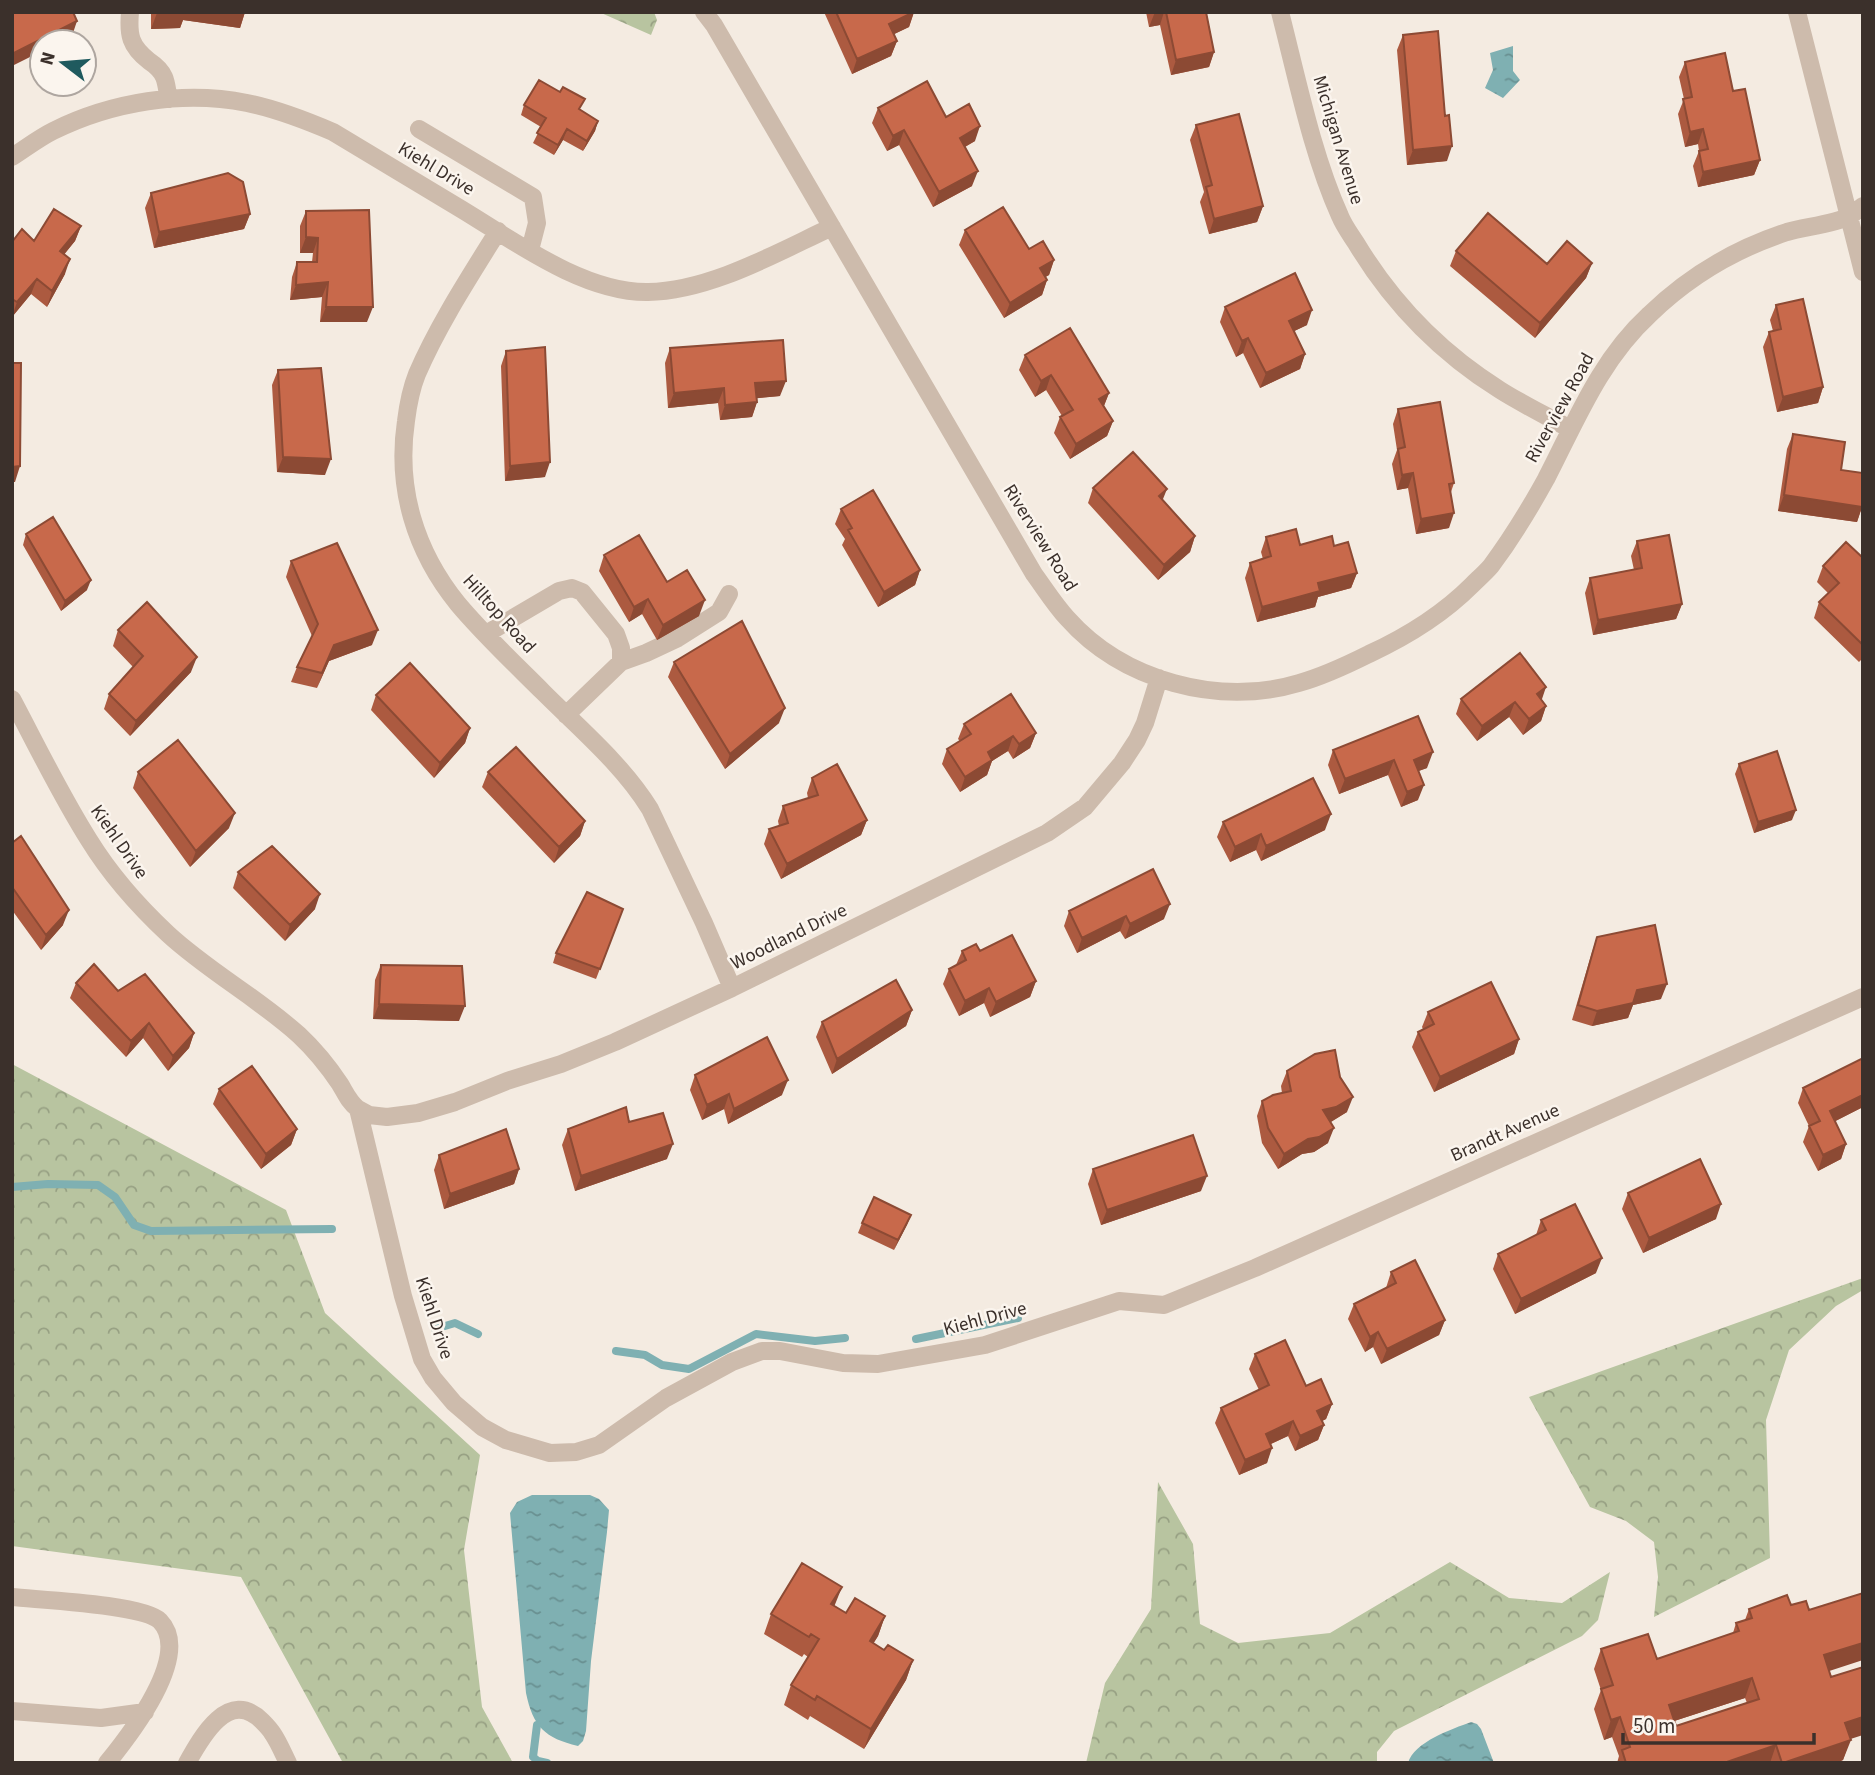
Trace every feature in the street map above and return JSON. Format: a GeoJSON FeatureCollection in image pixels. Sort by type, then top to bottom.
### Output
{"type":"FeatureCollection","features":[{"type":"Feature","properties":{"kind":"street"},"geometry":{"type":"LineString","coordinates":[[130,12],[129,30],[132,42],[164,76],[169,99]]}},
{"type":"Feature","properties":{"kind":"street","name":"Riverview Road"},"geometry":{"type":"LineString","coordinates":[[704,12],[714,24],[1034,575],[1067,618],[1092,642],[1112,656],[1159,678],[1197,689],[1232,693],[1264,690],[1310,679],[1405,637],[1436,617],[1490,567],[1531,504],[1589,392],[1616,351],[1646,316],[1679,288],[1714,264],[1750,246],[1856,211]]}},
{"type":"Feature","properties":{"kind":"street","name":"Michigan Avenue"},"geometry":{"type":"LineString","coordinates":[[1280,12],[1322,169],[1341,218],[1366,259],[1409,315],[1453,356],[1500,390],[1570,429]]}},
{"type":"Feature","properties":{"kind":"street"},"geometry":{"type":"LineString","coordinates":[[1797,12],[1856,211],[1863,272]]}},
{"type":"Feature","properties":{"kind":"street","name":"Kiehl Drive"},"geometry":{"type":"LineString","coordinates":[[12,157],[52,132],[92,114],[122,105],[198,98],[244,102],[305,120],[333,132],[530,250],[586,280],[622,290],[648,292],[688,287],[722,277],[832,228]]}},
{"type":"Feature","properties":{"kind":"street"},"geometry":{"type":"LineString","coordinates":[[419,129],[533,197],[537,223],[530,250]]}},
{"type":"Feature","properties":{"kind":"street","name":"Hilltop Road"},"geometry":{"type":"LineString","coordinates":[[498,231],[455,301],[417,376],[408,405],[403,445],[403,470],[409,509],[420,543],[436,573],[458,604],[601,748],[640,793],[704,923],[732,988]]}},
{"type":"Feature","properties":{"kind":"street"},"geometry":{"type":"LineString","coordinates":[[486,634],[559,591],[572,588],[582,592],[616,634],[621,648],[621,662]]}},
{"type":"Feature","properties":{"kind":"street"},"geometry":{"type":"LineString","coordinates":[[566,715],[621,662],[678,638],[719,612],[729,594]]}},
{"type":"Feature","properties":{"kind":"street","name":"Woodland Drive"},"geometry":{"type":"LineString","coordinates":[[358,1109],[369,1115],[387,1117],[418,1113],[561,1064],[732,988],[1047,833],[1084,807],[1122,762],[1145,723],[1159,678]]}},
{"type":"Feature","properties":{"kind":"street","name":"Kiehl Drive"},"geometry":{"type":"LineString","coordinates":[[12,699],[69,805],[116,878],[170,936],[280,1018],[312,1048],[340,1084],[349,1101],[358,1109],[403,1296],[422,1359],[432,1378],[454,1403],[482,1427],[506,1440],[550,1453],[576,1452],[599,1445],[666,1398],[732,1362],[762,1350],[780,1350],[842,1363],[878,1364],[985,1345],[1119,1301],[1164,1305]]}},
{"type":"Feature","properties":{"kind":"street","name":"Brandt Avenue"},"geometry":{"type":"LineString","coordinates":[[1164,1305],[1262,1265],[1863,997]]}},
{"type":"Feature","properties":{"kind":"street"},"geometry":{"type":"LineString","coordinates":[[12,1597],[130,1609],[159,1620],[169,1637],[167,1666],[145,1712],[107,1763]]}},
{"type":"Feature","properties":{"kind":"street"},"geometry":{"type":"LineString","coordinates":[[187,1763],[215,1721],[232,1711],[242,1709],[253,1712],[272,1731],[288,1763]]}},
{"type":"Feature","properties":{"kind":"street"},"geometry":{"type":"LineString","coordinates":[[12,1710],[101,1718],[145,1712]]}},
{"type":"Feature","properties":{"kind":"green space"},"geometry":{"type":"Polygon","coordinates":[[[599,12],[654,12],[657,20],[651,35],[599,12]]]}},
{"type":"Feature","properties":{"kind":"green space"},"geometry":{"type":"Polygon","coordinates":[[[12,1064],[286,1210],[325,1313],[480,1455],[464,1550],[482,1707],[513,1763],[343,1763],[241,1577],[12,1546],[12,1064]]]}},
{"type":"Feature","properties":{"kind":"green space"},"geometry":{"type":"Polygon","coordinates":[[[1863,1278],[1863,1290],[1836,1306],[1789,1350],[1766,1420],[1770,1558],[1654,1617],[1658,1577],[1654,1542],[1626,1521],[1590,1507],[1529,1397],[1863,1278]]]}},
{"type":"Feature","properties":{"kind":"green space"},"geometry":{"type":"Polygon","coordinates":[[[1158,1482],[1193,1544],[1200,1624],[1238,1643],[1330,1633],[1450,1562],[1509,1598],[1562,1603],[1610,1572],[1598,1620],[1582,1636],[1394,1731],[1377,1752],[1377,1763],[1086,1763],[1105,1683],[1151,1609],[1158,1482]]]}},
{"type":"Feature","properties":{"kind":"water"},"geometry":{"type":"Polygon","coordinates":[[[1513,46],[1513,71],[1520,80],[1503,98],[1485,88],[1493,70],[1490,53],[1513,46]]]}},
{"type":"Feature","properties":{"kind":"water"},"geometry":{"type":"Polygon","coordinates":[[[532,1495],[590,1495],[599,1499],[609,1510],[591,1661],[586,1731],[578,1746],[557,1739],[542,1729],[532,1714],[526,1693],[510,1513],[517,1502],[532,1495]]]}},
{"type":"Feature","properties":{"kind":"water"},"geometry":{"type":"Polygon","coordinates":[[[1471,1722],[1481,1729],[1494,1763],[1408,1763],[1412,1755],[1426,1743],[1471,1722]]]}},
{"type":"Feature","properties":{"kind":"building"},"geometry":{"type":"Polygon","coordinates":[[[12,12],[73,12],[77,21],[63,28],[28,28],[28,46],[12,54],[12,12]]]}},
{"type":"Feature","properties":{"kind":"building"},"geometry":{"type":"Polygon","coordinates":[[[836,12],[914,12],[889,24],[897,41],[857,59],[836,12]]]}},
{"type":"Feature","properties":{"kind":"building"},"geometry":{"type":"Polygon","coordinates":[[[1166,12],[1206,12],[1214,52],[1176,60],[1166,12]]]}},
{"type":"Feature","properties":{"kind":"building"},"geometry":{"type":"Polygon","coordinates":[[[1438,31],[1445,116],[1449,115],[1452,146],[1413,150],[1403,35],[1438,31]]]}},
{"type":"Feature","properties":{"kind":"building"},"geometry":{"type":"Polygon","coordinates":[[[1725,53],[1733,91],[1745,89],[1760,160],[1703,172],[1699,151],[1708,149],[1703,129],[1690,132],[1683,99],[1692,97],[1685,62],[1725,53]]]}},
{"type":"Feature","properties":{"kind":"building"},"geometry":{"type":"Polygon","coordinates":[[[539,80],[560,92],[563,87],[585,99],[579,109],[598,121],[587,141],[567,129],[558,145],[537,133],[546,118],[524,105],[539,80]]]}},
{"type":"Feature","properties":{"kind":"building"},"geometry":{"type":"Polygon","coordinates":[[[927,81],[946,117],[969,104],[980,126],[960,138],[978,171],[939,192],[904,130],[893,136],[878,108],[927,81]]]}},
{"type":"Feature","properties":{"kind":"building"},"geometry":{"type":"Polygon","coordinates":[[[1239,114],[1263,206],[1214,219],[1206,187],[1212,185],[1196,125],[1239,114]]]}},
{"type":"Feature","properties":{"kind":"building"},"geometry":{"type":"Polygon","coordinates":[[[228,173],[243,182],[250,214],[159,232],[151,193],[228,173]]]}},
{"type":"Feature","properties":{"kind":"building"},"geometry":{"type":"Polygon","coordinates":[[[1003,207],[1029,249],[1043,241],[1054,260],[1040,268],[1047,280],[1010,303],[965,230],[1003,207]]]}},
{"type":"Feature","properties":{"kind":"building"},"geometry":{"type":"Polygon","coordinates":[[[54,209],[81,226],[60,251],[70,259],[52,291],[37,279],[17,302],[12,299],[12,242],[22,229],[34,241],[54,209]]]}},
{"type":"Feature","properties":{"kind":"building"},"geometry":{"type":"Polygon","coordinates":[[[369,210],[373,307],[326,307],[328,282],[296,285],[297,262],[317,262],[318,238],[306,237],[306,211],[369,210]]]}},
{"type":"Feature","properties":{"kind":"building"},"geometry":{"type":"Polygon","coordinates":[[[1488,213],[1547,264],[1567,241],[1592,263],[1540,323],[1456,251],[1488,213]]]}},
{"type":"Feature","properties":{"kind":"building"},"geometry":{"type":"Polygon","coordinates":[[[1295,273],[1312,310],[1289,321],[1305,354],[1266,373],[1248,338],[1242,341],[1225,307],[1295,273]]]}},
{"type":"Feature","properties":{"kind":"building"},"geometry":{"type":"Polygon","coordinates":[[[1803,299],[1823,387],[1783,397],[1769,332],[1781,329],[1776,305],[1803,299]]]}},
{"type":"Feature","properties":{"kind":"building"},"geometry":{"type":"Polygon","coordinates":[[[1070,328],[1109,393],[1099,399],[1113,421],[1076,444],[1060,417],[1073,410],[1051,375],[1041,381],[1025,355],[1070,328]]]}},
{"type":"Feature","properties":{"kind":"building"},"geometry":{"type":"Polygon","coordinates":[[[783,340],[786,381],[755,383],[757,402],[725,405],[724,388],[674,393],[670,348],[783,340]]]}},
{"type":"Feature","properties":{"kind":"building"},"geometry":{"type":"Polygon","coordinates":[[[545,347],[550,462],[510,466],[506,351],[545,347]]]}},
{"type":"Feature","properties":{"kind":"building"},"geometry":{"type":"Polygon","coordinates":[[[12,363],[21,363],[20,466],[12,467],[12,363]]]}},
{"type":"Feature","properties":{"kind":"building"},"geometry":{"type":"Polygon","coordinates":[[[321,368],[331,459],[283,457],[278,370],[321,368]]]}},
{"type":"Feature","properties":{"kind":"building"},"geometry":{"type":"Polygon","coordinates":[[[1440,402],[1454,483],[1449,484],[1454,513],[1421,519],[1413,473],[1402,475],[1398,449],[1405,447],[1398,409],[1440,402]]]}},
{"type":"Feature","properties":{"kind":"building"},"geometry":{"type":"Polygon","coordinates":[[[1793,434],[1845,442],[1841,470],[1863,473],[1862,507],[1784,495],[1793,434]]]}},
{"type":"Feature","properties":{"kind":"building"},"geometry":{"type":"Polygon","coordinates":[[[1133,452],[1167,489],[1159,496],[1195,536],[1164,565],[1093,488],[1133,452]]]}},
{"type":"Feature","properties":{"kind":"building"},"geometry":{"type":"Polygon","coordinates":[[[873,490],[920,570],[884,592],[848,530],[852,528],[841,509],[873,490]]]}},
{"type":"Feature","properties":{"kind":"building"},"geometry":{"type":"Polygon","coordinates":[[[53,517],[91,580],[65,601],[26,534],[53,517]]]}},
{"type":"Feature","properties":{"kind":"building"},"geometry":{"type":"Polygon","coordinates":[[[1296,529],[1300,545],[1332,536],[1334,546],[1348,542],[1357,573],[1318,583],[1320,591],[1262,607],[1250,563],[1271,556],[1266,537],[1296,529]]]}},
{"type":"Feature","properties":{"kind":"building"},"geometry":{"type":"Polygon","coordinates":[[[639,535],[667,582],[687,570],[705,600],[663,625],[648,599],[634,607],[604,555],[639,535]]]}},
{"type":"Feature","properties":{"kind":"building"},"geometry":{"type":"Polygon","coordinates":[[[1669,535],[1682,604],[1598,620],[1590,578],[1642,568],[1637,541],[1669,535]]]}},
{"type":"Feature","properties":{"kind":"building"},"geometry":{"type":"Polygon","coordinates":[[[1846,542],[1863,558],[1863,645],[1819,602],[1839,583],[1823,566],[1846,542]]]}},
{"type":"Feature","properties":{"kind":"building"},"geometry":{"type":"Polygon","coordinates":[[[337,543],[378,630],[334,645],[322,673],[297,667],[318,624],[291,561],[337,543]]]}},
{"type":"Feature","properties":{"kind":"building"},"geometry":{"type":"Polygon","coordinates":[[[147,602],[197,657],[136,721],[109,694],[143,656],[118,630],[147,602]]]}},
{"type":"Feature","properties":{"kind":"building"},"geometry":{"type":"Polygon","coordinates":[[[742,621],[785,708],[730,754],[674,662],[742,621]]]}},
{"type":"Feature","properties":{"kind":"building"},"geometry":{"type":"Polygon","coordinates":[[[1520,653],[1546,687],[1537,694],[1546,706],[1529,719],[1515,702],[1482,726],[1461,699],[1520,653]]]}},
{"type":"Feature","properties":{"kind":"building"},"geometry":{"type":"Polygon","coordinates":[[[410,663],[470,728],[440,763],[376,695],[410,663]]]}},
{"type":"Feature","properties":{"kind":"building"},"geometry":{"type":"Polygon","coordinates":[[[1011,694],[1036,733],[1019,744],[1013,736],[988,752],[992,760],[965,777],[947,749],[971,734],[964,724],[1011,694]]]}},
{"type":"Feature","properties":{"kind":"building"},"geometry":{"type":"Polygon","coordinates":[[[1418,716],[1433,752],[1414,760],[1424,785],[1407,792],[1394,760],[1345,779],[1333,750],[1418,716]]]}},
{"type":"Feature","properties":{"kind":"building"},"geometry":{"type":"Polygon","coordinates":[[[178,740],[235,813],[196,851],[138,772],[178,740]]]}},
{"type":"Feature","properties":{"kind":"building"},"geometry":{"type":"Polygon","coordinates":[[[516,747],[585,821],[559,847],[488,772],[516,747]]]}},
{"type":"Feature","properties":{"kind":"building"},"geometry":{"type":"Polygon","coordinates":[[[1777,751],[1796,810],[1758,822],[1739,764],[1777,751]]]}},
{"type":"Feature","properties":{"kind":"building"},"geometry":{"type":"Polygon","coordinates":[[[837,764],[867,820],[787,864],[769,829],[788,823],[783,806],[818,795],[812,778],[837,764]]]}},
{"type":"Feature","properties":{"kind":"building"},"geometry":{"type":"Polygon","coordinates":[[[1313,778],[1331,814],[1266,846],[1261,834],[1235,847],[1223,822],[1313,778]]]}},
{"type":"Feature","properties":{"kind":"building"},"geometry":{"type":"Polygon","coordinates":[[[21,836],[69,910],[46,935],[12,887],[12,843],[21,836]]]}},
{"type":"Feature","properties":{"kind":"building"},"geometry":{"type":"Polygon","coordinates":[[[272,846],[320,894],[290,925],[238,872],[272,846]]]}},
{"type":"Feature","properties":{"kind":"building"},"geometry":{"type":"Polygon","coordinates":[[[1153,869],[1170,904],[1130,924],[1126,916],[1082,938],[1069,911],[1153,869]]]}},
{"type":"Feature","properties":{"kind":"building"},"geometry":{"type":"Polygon","coordinates":[[[587,892],[623,909],[600,969],[556,953],[587,892]]]}},
{"type":"Feature","properties":{"kind":"building"},"geometry":{"type":"Polygon","coordinates":[[[1655,925],[1667,984],[1637,990],[1633,1003],[1597,1011],[1578,1005],[1597,937],[1655,925]]]}},
{"type":"Feature","properties":{"kind":"building"},"geometry":{"type":"Polygon","coordinates":[[[1012,935],[1036,981],[996,1002],[989,988],[965,1001],[949,969],[966,960],[962,951],[976,944],[980,951],[1012,935]]]}},
{"type":"Feature","properties":{"kind":"building"},"geometry":{"type":"Polygon","coordinates":[[[94,964],[118,991],[145,974],[194,1033],[173,1056],[149,1023],[131,1041],[76,983],[94,964]]]}},
{"type":"Feature","properties":{"kind":"building"},"geometry":{"type":"Polygon","coordinates":[[[381,965],[462,966],[465,1006],[379,1004],[381,965]]]}},
{"type":"Feature","properties":{"kind":"building"},"geometry":{"type":"Polygon","coordinates":[[[896,980],[912,1010],[837,1059],[822,1022],[896,980]]]}},
{"type":"Feature","properties":{"kind":"building"},"geometry":{"type":"Polygon","coordinates":[[[1491,982],[1519,1039],[1440,1077],[1418,1032],[1434,1024],[1428,1012],[1491,982]]]}},
{"type":"Feature","properties":{"kind":"building"},"geometry":{"type":"Polygon","coordinates":[[[767,1037],[788,1080],[734,1109],[729,1094],[707,1105],[695,1075],[767,1037]]]}},
{"type":"Feature","properties":{"kind":"building"},"geometry":{"type":"Polygon","coordinates":[[[1335,1050],[1340,1077],[1353,1097],[1336,1107],[1323,1110],[1334,1128],[1319,1137],[1308,1139],[1284,1154],[1268,1128],[1262,1101],[1291,1091],[1287,1071],[1315,1054],[1335,1050]]]}},
{"type":"Feature","properties":{"kind":"building"},"geometry":{"type":"Polygon","coordinates":[[[1863,1058],[1863,1095],[1830,1111],[1846,1144],[1823,1155],[1809,1126],[1820,1121],[1803,1088],[1863,1058]]]}},
{"type":"Feature","properties":{"kind":"building"},"geometry":{"type":"Polygon","coordinates":[[[252,1066],[297,1129],[266,1154],[219,1089],[252,1066]]]}},
{"type":"Feature","properties":{"kind":"building"},"geometry":{"type":"Polygon","coordinates":[[[626,1107],[629,1122],[663,1113],[673,1144],[581,1176],[568,1129],[626,1107]]]}},
{"type":"Feature","properties":{"kind":"building"},"geometry":{"type":"Polygon","coordinates":[[[506,1129],[519,1169],[450,1194],[439,1155],[506,1129]]]}},
{"type":"Feature","properties":{"kind":"building"},"geometry":{"type":"Polygon","coordinates":[[[1193,1135],[1207,1176],[1107,1210],[1093,1169],[1193,1135]]]}},
{"type":"Feature","properties":{"kind":"building"},"geometry":{"type":"Polygon","coordinates":[[[1700,1159],[1721,1204],[1649,1238],[1628,1193],[1700,1159]]]}},
{"type":"Feature","properties":{"kind":"building"},"geometry":{"type":"Polygon","coordinates":[[[874,1197],[911,1215],[898,1240],[862,1223],[874,1197]]]}},
{"type":"Feature","properties":{"kind":"building"},"geometry":{"type":"Polygon","coordinates":[[[1575,1204],[1602,1258],[1521,1299],[1498,1254],[1546,1230],[1541,1220],[1575,1204]]]}},
{"type":"Feature","properties":{"kind":"building"},"geometry":{"type":"Polygon","coordinates":[[[1415,1260],[1445,1320],[1387,1349],[1378,1332],[1370,1337],[1354,1304],[1396,1283],[1391,1272],[1415,1260]]]}},
{"type":"Feature","properties":{"kind":"building"},"geometry":{"type":"Polygon","coordinates":[[[1285,1340],[1306,1386],[1321,1379],[1332,1404],[1317,1411],[1324,1425],[1300,1436],[1293,1421],[1266,1434],[1272,1448],[1245,1460],[1221,1408],[1269,1385],[1255,1354],[1285,1340]]]}},
{"type":"Feature","properties":{"kind":"building"},"geometry":{"type":"Polygon","coordinates":[[[802,1563],[842,1587],[831,1604],[846,1613],[855,1598],[885,1616],[870,1641],[884,1650],[888,1645],[913,1660],[871,1729],[817,1696],[815,1700],[791,1685],[819,1639],[811,1634],[809,1637],[771,1614],[802,1563]]]}},
{"type":"Feature","properties":{"kind":"building"},"geometry":{"type":"Polygon","coordinates":[[[1863,1593],[1863,1643],[1824,1655],[1831,1677],[1863,1667],[1863,1717],[1845,1723],[1851,1740],[1783,1763],[1776,1745],[1724,1763],[1626,1763],[1622,1750],[1630,1747],[1620,1717],[1611,1720],[1601,1689],[1613,1685],[1601,1649],[1648,1634],[1657,1659],[1739,1631],[1736,1623],[1752,1618],[1749,1609],[1787,1595],[1791,1605],[1806,1601],[1809,1610],[1863,1593]],[[1752,1678],[1669,1705],[1676,1726],[1759,1699],[1752,1678]]]}},
{"type":"Feature","properties":{"kind":"waterway"},"geometry":{"type":"LineString","coordinates":[[12,1187],[48,1184],[98,1185],[115,1197],[134,1225],[151,1231],[332,1229]]}},
{"type":"Feature","properties":{"kind":"waterway"},"geometry":{"type":"LineString","coordinates":[[916,1339],[1018,1318]]}},
{"type":"Feature","properties":{"kind":"waterway"},"geometry":{"type":"LineString","coordinates":[[435,1329],[455,1323],[478,1334]]}},
{"type":"Feature","properties":{"kind":"waterway"},"geometry":{"type":"LineString","coordinates":[[616,1351],[645,1355],[662,1365],[689,1369],[756,1334],[815,1341],[845,1338]]}},
{"type":"Feature","properties":{"kind":"waterway"},"geometry":{"type":"LineString","coordinates":[[537,1725],[533,1757],[547,1763]]}}]}
